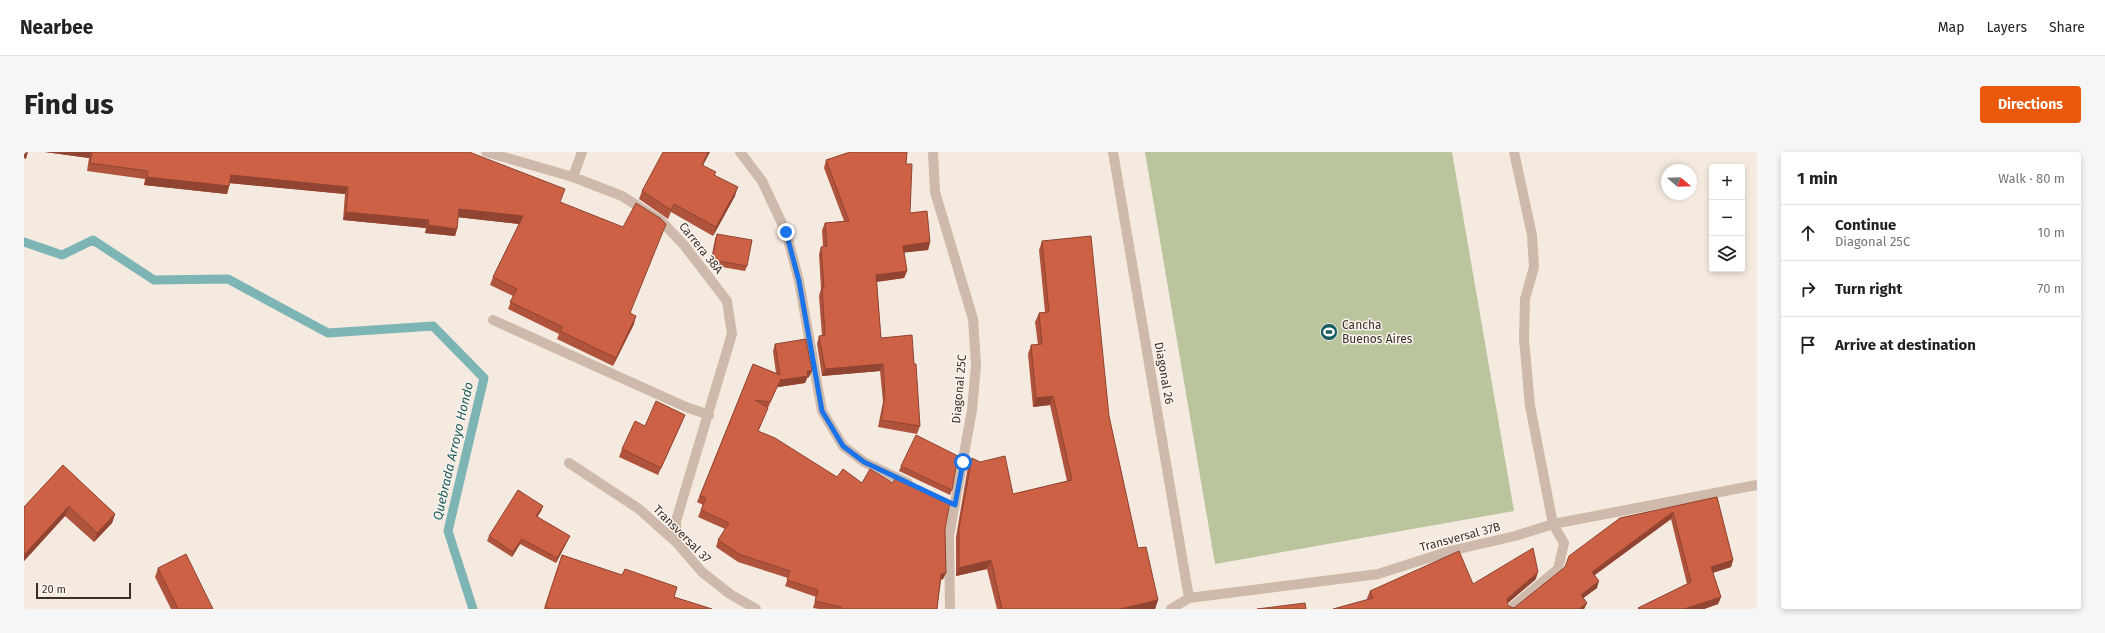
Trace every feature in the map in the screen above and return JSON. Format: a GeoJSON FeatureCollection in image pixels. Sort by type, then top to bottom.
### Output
{"type":"FeatureCollection","features":[{"type":"Feature","properties":{"kind":"street","name":"Carrera 38A"},"geometry":{"type":"LineString","coordinates":[[486,152],[498,153],[573,177],[622,196],[661,221],[684,245],[727,301],[732,334],[709,415]]}},
{"type":"Feature","properties":{"kind":"street"},"geometry":{"type":"LineString","coordinates":[[573,177],[582,152]]}},
{"type":"Feature","properties":{"kind":"street"},"geometry":{"type":"LineString","coordinates":[[740,152],[762,182],[786,232],[799,281],[822,411],[843,446],[864,462],[915,487]]}},
{"type":"Feature","properties":{"kind":"street","name":"Diagonal 25C"},"geometry":{"type":"LineString","coordinates":[[932,152],[936,192],[973,319],[976,365],[972,410],[949,536],[950,609]]}},
{"type":"Feature","properties":{"kind":"street","name":"Diagonal 26"},"geometry":{"type":"LineString","coordinates":[[1113,152],[1189,598]]}},
{"type":"Feature","properties":{"kind":"street"},"geometry":{"type":"LineString","coordinates":[[1510,609],[1558,569],[1564,543],[1553,524],[1530,406],[1524,339],[1526,299],[1534,267],[1532,235],[1514,152]]}},
{"type":"Feature","properties":{"kind":"street"},"geometry":{"type":"LineString","coordinates":[[493,320],[686,407],[709,415],[676,521],[677,543]]}},
{"type":"Feature","properties":{"kind":"street","name":"Transversal 37"},"geometry":{"type":"LineString","coordinates":[[569,463],[639,510],[677,543],[702,572],[730,594],[756,609]]}},
{"type":"Feature","properties":{"kind":"street","name":"Transversal 37B"},"geometry":{"type":"LineString","coordinates":[[1171,609],[1189,598],[1378,574],[1450,551],[1515,536],[1553,524],[1757,485]]}},
{"type":"Feature","properties":{"kind":"street"},"geometry":{"type":"LineString","coordinates":[[942,500],[955,505]]}},
{"type":"Feature","properties":{"kind":"green space","name":"Cancha Buenos Aires"},"geometry":{"type":"Polygon","coordinates":[[[1145,152],[1452,152],[1514,511],[1215,564],[1145,152]]]}},
{"type":"Feature","properties":{"kind":"building"},"geometry":{"type":"Polygon","coordinates":[[[92,152],[469,152],[565,189],[560,202],[623,227],[636,203],[660,218],[666,224],[630,313],[636,316],[616,358],[560,331],[563,327],[510,302],[517,289],[493,277],[523,216],[459,209],[457,229],[428,225],[429,220],[346,212],[348,187],[231,175],[229,186],[147,177],[148,171],[90,163],[92,152]]]}},
{"type":"Feature","properties":{"kind":"building"},"geometry":{"type":"Polygon","coordinates":[[[663,152],[708,152],[702,165],[716,172],[714,175],[738,187],[716,227],[674,204],[671,210],[642,191],[663,152]]]}},
{"type":"Feature","properties":{"kind":"building"},"geometry":{"type":"Polygon","coordinates":[[[850,152],[907,152],[906,164],[912,164],[910,213],[927,211],[930,242],[903,246],[907,271],[876,275],[881,338],[912,335],[914,364],[916,364],[920,426],[881,420],[885,395],[883,364],[825,369],[819,336],[825,335],[821,247],[827,246],[825,223],[849,221],[826,160],[850,152]]]}},
{"type":"Feature","properties":{"kind":"building"},"geometry":{"type":"Polygon","coordinates":[[[717,234],[752,240],[747,266],[712,260],[717,234]]]}},
{"type":"Feature","properties":{"kind":"building"},"geometry":{"type":"Polygon","coordinates":[[[1091,236],[1109,416],[1138,548],[1146,547],[1158,600],[1120,609],[1002,609],[991,560],[959,568],[959,528],[972,458],[980,462],[1005,456],[1013,494],[1072,480],[1053,396],[1036,398],[1031,345],[1042,344],[1039,313],[1049,312],[1042,241],[1091,236]]]}},
{"type":"Feature","properties":{"kind":"building"},"geometry":{"type":"Polygon","coordinates":[[[806,339],[812,371],[807,371],[808,376],[781,379],[770,402],[755,400],[768,408],[758,431],[775,438],[837,477],[843,469],[862,483],[870,469],[893,483],[896,476],[950,502],[945,529],[946,573],[941,574],[937,609],[841,609],[841,607],[815,601],[818,590],[787,580],[790,571],[741,555],[718,540],[729,523],[701,510],[706,498],[700,496],[753,364],[780,375],[775,344],[806,339]]]}},
{"type":"Feature","properties":{"kind":"building"},"geometry":{"type":"Polygon","coordinates":[[[656,401],[685,415],[661,468],[622,449],[635,421],[645,426],[656,401]]]}},
{"type":"Feature","properties":{"kind":"building"},"geometry":{"type":"Polygon","coordinates":[[[916,435],[958,456],[952,490],[901,466],[916,435]]]}},
{"type":"Feature","properties":{"kind":"building"},"geometry":{"type":"Polygon","coordinates":[[[63,465],[115,514],[97,533],[69,506],[24,554],[24,507],[63,465]]]}},
{"type":"Feature","properties":{"kind":"building"},"geometry":{"type":"Polygon","coordinates":[[[518,490],[543,506],[536,516],[570,536],[557,558],[522,539],[513,552],[489,536],[518,490]]]}},
{"type":"Feature","properties":{"kind":"building"},"geometry":{"type":"Polygon","coordinates":[[[1717,497],[1733,560],[1711,567],[1721,597],[1684,609],[1638,608],[1691,582],[1673,512],[1592,572],[1599,581],[1581,595],[1587,603],[1579,609],[1333,609],[1373,598],[1370,591],[1459,551],[1473,584],[1533,548],[1538,572],[1507,599],[1508,606],[1514,608],[1565,567],[1569,556],[1620,518],[1717,497]]]}},
{"type":"Feature","properties":{"kind":"building"},"geometry":{"type":"Polygon","coordinates":[[[186,554],[213,609],[178,609],[158,568],[186,554]]]}},
{"type":"Feature","properties":{"kind":"building"},"geometry":{"type":"Polygon","coordinates":[[[562,555],[622,575],[625,569],[677,587],[674,597],[712,609],[551,609],[545,607],[562,555]]]}},
{"type":"Feature","properties":{"kind":"building"},"geometry":{"type":"Polygon","coordinates":[[[1305,603],[1306,609],[1257,609],[1305,603]]]}},
{"type":"Feature","properties":{"kind":"waterway","name":"Quebrada Arroyo Hondo"},"geometry":{"type":"LineString","coordinates":[[24,242],[62,255],[93,240],[154,280],[228,279],[328,333],[433,326],[484,378],[448,531],[473,609]]}},
{"type":"Feature","properties":{"kind":"place","name":"Cancha Buenos Aires"},"geometry":{"type":"Point","coordinates":[1329,332]}},
{"type":"Feature","properties":{"kind":"route"},"geometry":{"type":"LineString","coordinates":[[786,232],[799,281],[822,411],[843,446],[864,462],[935,497],[955,505],[963,462]]}}]}
